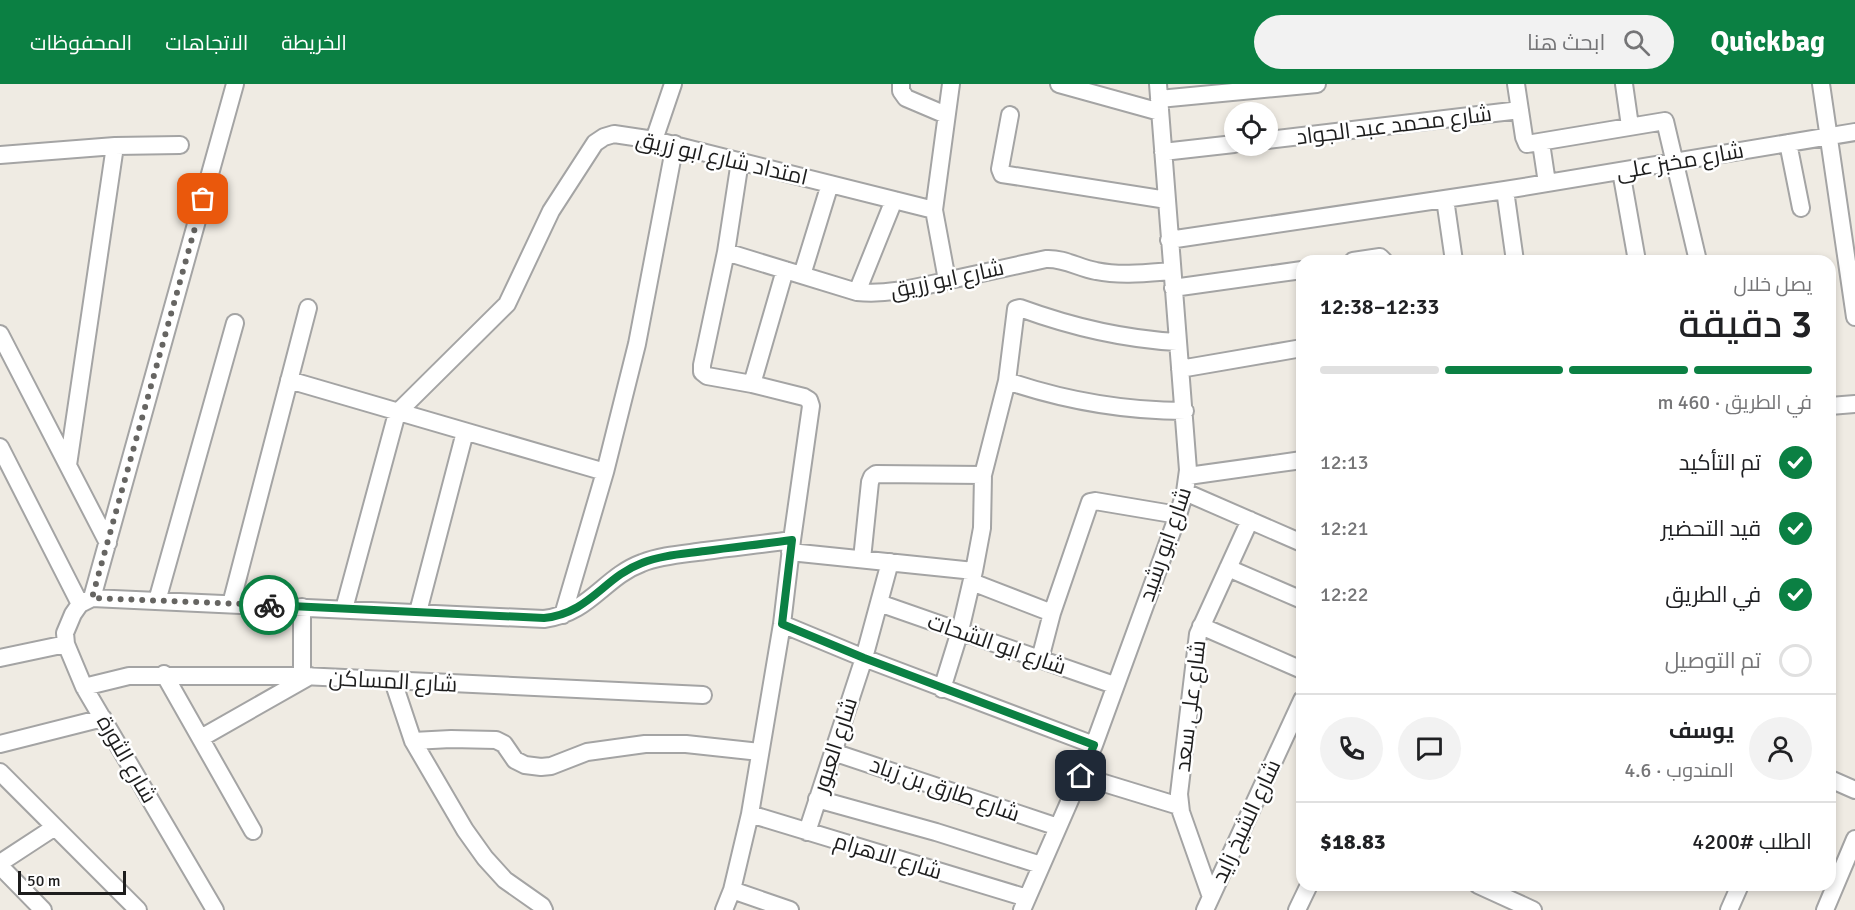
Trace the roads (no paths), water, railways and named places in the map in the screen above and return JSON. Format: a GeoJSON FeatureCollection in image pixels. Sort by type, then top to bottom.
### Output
{"type":"FeatureCollection","features":[{"type":"Feature","properties":{"kind":"street"},"geometry":{"type":"LineString","coordinates":[[0,658],[66,644],[65,633],[68,623],[86,601],[108,543],[235,84]]}},
{"type":"Feature","properties":{"kind":"street"},"geometry":{"type":"LineString","coordinates":[[654,140],[673,84]]}},
{"type":"Feature","properties":{"kind":"street"},"geometry":{"type":"LineString","coordinates":[[901,84],[901,91],[906,98],[946,115]]}},
{"type":"Feature","properties":{"kind":"street"},"geometry":{"type":"LineString","coordinates":[[947,280],[934,210],[951,84]]}},
{"type":"Feature","properties":{"kind":"street"},"geometry":{"type":"LineString","coordinates":[[1059,84],[1159,98],[1317,84]]}},
{"type":"Feature","properties":{"kind":"street"},"geometry":{"type":"LineString","coordinates":[[1516,84],[1526,142],[1531,144],[1665,121],[1697,255]]}},
{"type":"Feature","properties":{"kind":"street"},"geometry":{"type":"LineString","coordinates":[[1624,84],[1630,126]]}},
{"type":"Feature","properties":{"kind":"street"},"geometry":{"type":"LineString","coordinates":[[1821,84],[1855,317]]}},
{"type":"Feature","properties":{"kind":"street","name":"شارع ابو رشيد"},"geometry":{"type":"LineString","coordinates":[[1026,906],[1041,865],[1094,745],[1178,515],[1187,484],[1185,411],[1177,342],[1159,98]]}},
{"type":"Feature","properties":{"kind":"street","name":"شارع محمد عبد الجواد"},"geometry":{"type":"LineString","coordinates":[[1278,139],[1520,110]]}},
{"type":"Feature","properties":{"kind":"street"},"geometry":{"type":"LineString","coordinates":[[1010,115],[999,169],[1002,174],[1167,200]]}},
{"type":"Feature","properties":{"kind":"street","name":"شارع مخبز على"},"geometry":{"type":"LineString","coordinates":[[1169,240],[1505,190],[1855,132]]}},
{"type":"Feature","properties":{"kind":"street","name":"امتداد شارع ابو زريق"},"geometry":{"type":"LineString","coordinates":[[397,413],[507,304],[551,211],[595,143],[604,137],[614,134],[675,144],[934,210]]}},
{"type":"Feature","properties":{"kind":"street"},"geometry":{"type":"LineString","coordinates":[[1541,142],[1547,183]]}},
{"type":"Feature","properties":{"kind":"street"},"geometry":{"type":"LineString","coordinates":[[1788,143],[1801,208]]}},
{"type":"Feature","properties":{"kind":"street"},"geometry":{"type":"LineString","coordinates":[[563,615],[605,472],[637,344],[675,144]]}},
{"type":"Feature","properties":{"kind":"street"},"geometry":{"type":"LineString","coordinates":[[0,155],[115,146],[180,145]]}},
{"type":"Feature","properties":{"kind":"street"},"geometry":{"type":"LineString","coordinates":[[1163,153],[1224,145]]}},
{"type":"Feature","properties":{"kind":"street"},"geometry":{"type":"LineString","coordinates":[[68,465],[115,146]]}},
{"type":"Feature","properties":{"kind":"street"},"geometry":{"type":"LineString","coordinates":[[724,910],[732,890],[750,814],[782,624],[811,406],[809,400],[804,397],[707,376],[702,372],[726,252],[740,161]]}},
{"type":"Feature","properties":{"kind":"street"},"geometry":{"type":"LineString","coordinates":[[1621,171],[1636,255]]}},
{"type":"Feature","properties":{"kind":"street"},"geometry":{"type":"LineString","coordinates":[[802,275],[830,184]]}},
{"type":"Feature","properties":{"kind":"street"},"geometry":{"type":"LineString","coordinates":[[1505,190],[1514,255]]}},
{"type":"Feature","properties":{"kind":"street"},"geometry":{"type":"LineString","coordinates":[[1445,199],[1453,255]]}},
{"type":"Feature","properties":{"kind":"street"},"geometry":{"type":"LineString","coordinates":[[857,292],[894,200]]}},
{"type":"Feature","properties":{"kind":"street","name":"شارع ابو زريق"},"geometry":{"type":"LineString","coordinates":[[726,252],[857,292],[875,294],[895,292],[1052,258],[1087,269],[1172,279],[1296,270]]}},
{"type":"Feature","properties":{"kind":"street"},"geometry":{"type":"LineString","coordinates":[[752,384],[785,270]]}},
{"type":"Feature","properties":{"kind":"street"},"geometry":{"type":"LineString","coordinates":[[231,604],[308,308]]}},
{"type":"Feature","properties":{"kind":"street"},"geometry":{"type":"LineString","coordinates":[[942,689],[960,631],[973,577],[982,528],[983,475],[1007,381],[1015,312],[1020,308],[1113,336],[1177,342]]}},
{"type":"Feature","properties":{"kind":"street"},"geometry":{"type":"LineString","coordinates":[[157,601],[235,323]]}},
{"type":"Feature","properties":{"kind":"street"},"geometry":{"type":"LineString","coordinates":[[0,334],[108,543]]}},
{"type":"Feature","properties":{"kind":"street"},"geometry":{"type":"LineString","coordinates":[[1180,369],[1296,349]]}},
{"type":"Feature","properties":{"kind":"street"},"geometry":{"type":"LineString","coordinates":[[289,380],[605,472]]}},
{"type":"Feature","properties":{"kind":"street"},"geometry":{"type":"LineString","coordinates":[[1007,381],[1041,393],[1112,408],[1185,411]]}},
{"type":"Feature","properties":{"kind":"street"},"geometry":{"type":"LineString","coordinates":[[1836,406],[1855,404]]}},
{"type":"Feature","properties":{"kind":"street"},"geometry":{"type":"LineString","coordinates":[[344,609],[397,413]]}},
{"type":"Feature","properties":{"kind":"street"},"geometry":{"type":"LineString","coordinates":[[418,612],[465,432]]}},
{"type":"Feature","properties":{"kind":"street"},"geometry":{"type":"LineString","coordinates":[[0,447],[86,601]]}},
{"type":"Feature","properties":{"kind":"street"},"geometry":{"type":"LineString","coordinates":[[1187,484],[1296,461]]}},
{"type":"Feature","properties":{"kind":"street"},"geometry":{"type":"LineString","coordinates":[[862,559],[872,477],[880,473],[983,475]]}},
{"type":"Feature","properties":{"kind":"street"},"geometry":{"type":"LineString","coordinates":[[1187,484],[1250,520],[1296,540]]}},
{"type":"Feature","properties":{"kind":"street"},"geometry":{"type":"LineString","coordinates":[[1040,659],[1052,613],[1089,503],[1095,501],[1178,515]]}},
{"type":"Feature","properties":{"kind":"street","name":"شارع على سعد"},"geometry":{"type":"LineString","coordinates":[[1208,904],[1179,806],[1179,794],[1196,644],[1201,626],[1250,520]]}},
{"type":"Feature","properties":{"kind":"street"},"geometry":{"type":"LineString","coordinates":[[86,601],[157,601],[544,618],[563,615],[585,604],[626,570],[642,562],[669,555],[791,546],[973,577],[1052,613]]}},
{"type":"Feature","properties":{"kind":"street","name":"شارع العبور"},"geometry":{"type":"LineString","coordinates":[[807,832],[864,658],[890,562]]}},
{"type":"Feature","properties":{"kind":"street"},"geometry":{"type":"LineString","coordinates":[[1228,568],[1296,597]]}},
{"type":"Feature","properties":{"kind":"street","name":"شارع ابو الشحات"},"geometry":{"type":"LineString","coordinates":[[879,603],[1114,685]]}},
{"type":"Feature","properties":{"kind":"street"},"geometry":{"type":"LineString","coordinates":[[201,738],[306,676],[302,607]]}},
{"type":"Feature","properties":{"kind":"street"},"geometry":{"type":"LineString","coordinates":[[782,624],[942,689],[1094,745]]}},
{"type":"Feature","properties":{"kind":"street"},"geometry":{"type":"LineString","coordinates":[[1201,626],[1296,667]]}},
{"type":"Feature","properties":{"kind":"street","name":"شارع الثورة"},"geometry":{"type":"LineString","coordinates":[[66,644],[84,687],[215,910]]}},
{"type":"Feature","properties":{"kind":"street"},"geometry":{"type":"LineString","coordinates":[[164,674],[253,831]]}},
{"type":"Feature","properties":{"kind":"street","name":"شارع المساكن"},"geometry":{"type":"LineString","coordinates":[[84,687],[129,675],[164,674],[306,676],[703,695]]}},
{"type":"Feature","properties":{"kind":"street"},"geometry":{"type":"LineString","coordinates":[[393,681],[413,741],[465,830],[484,858],[505,880],[542,906],[544,910]]}},
{"type":"Feature","properties":{"kind":"street","name":"شارع الشيخ زايد"},"geometry":{"type":"LineString","coordinates":[[1208,904],[1296,713]]}},
{"type":"Feature","properties":{"kind":"street"},"geometry":{"type":"LineString","coordinates":[[0,744],[103,718]]}},
{"type":"Feature","properties":{"kind":"street"},"geometry":{"type":"LineString","coordinates":[[413,741],[496,740],[504,744],[515,760],[525,765],[542,767],[551,766],[587,752],[645,744],[686,744],[760,752]]}},
{"type":"Feature","properties":{"kind":"street","name":"شارع طارق بن زياد"},"geometry":{"type":"LineString","coordinates":[[833,752],[1058,827]]}},
{"type":"Feature","properties":{"kind":"street"},"geometry":{"type":"LineString","coordinates":[[0,772],[138,910]]}},
{"type":"Feature","properties":{"kind":"street"},"geometry":{"type":"LineString","coordinates":[[1081,776],[1179,806]]}},
{"type":"Feature","properties":{"kind":"street"},"geometry":{"type":"LineString","coordinates":[[1836,782],[1855,790]]}},
{"type":"Feature","properties":{"kind":"street"},"geometry":{"type":"LineString","coordinates":[[818,799],[936,832],[1041,865]]}},
{"type":"Feature","properties":{"kind":"street","name":"شارع الاهرام"},"geometry":{"type":"LineString","coordinates":[[750,814],[1026,906]]}},
{"type":"Feature","properties":{"kind":"street"},"geometry":{"type":"LineString","coordinates":[[43,910],[0,864],[55,827]]}},
{"type":"Feature","properties":{"kind":"street"},"geometry":{"type":"LineString","coordinates":[[1836,884],[1855,839]]}},
{"type":"Feature","properties":{"kind":"street"},"geometry":{"type":"LineString","coordinates":[[732,890],[790,910]]}},
{"type":"Feature","properties":{"kind":"street"},"geometry":{"type":"LineString","coordinates":[[1297,910],[1306,891]]}},
{"type":"Feature","properties":{"kind":"street"},"geometry":{"type":"LineString","coordinates":[[1491,891],[1533,910]]}},
{"type":"Feature","properties":{"kind":"street"},"geometry":{"type":"LineString","coordinates":[[1729,910],[1737,891]]}},
{"type":"Feature","properties":{"kind":"street"},"geometry":{"type":"LineString","coordinates":[[1825,910],[1833,891]]}}]}
